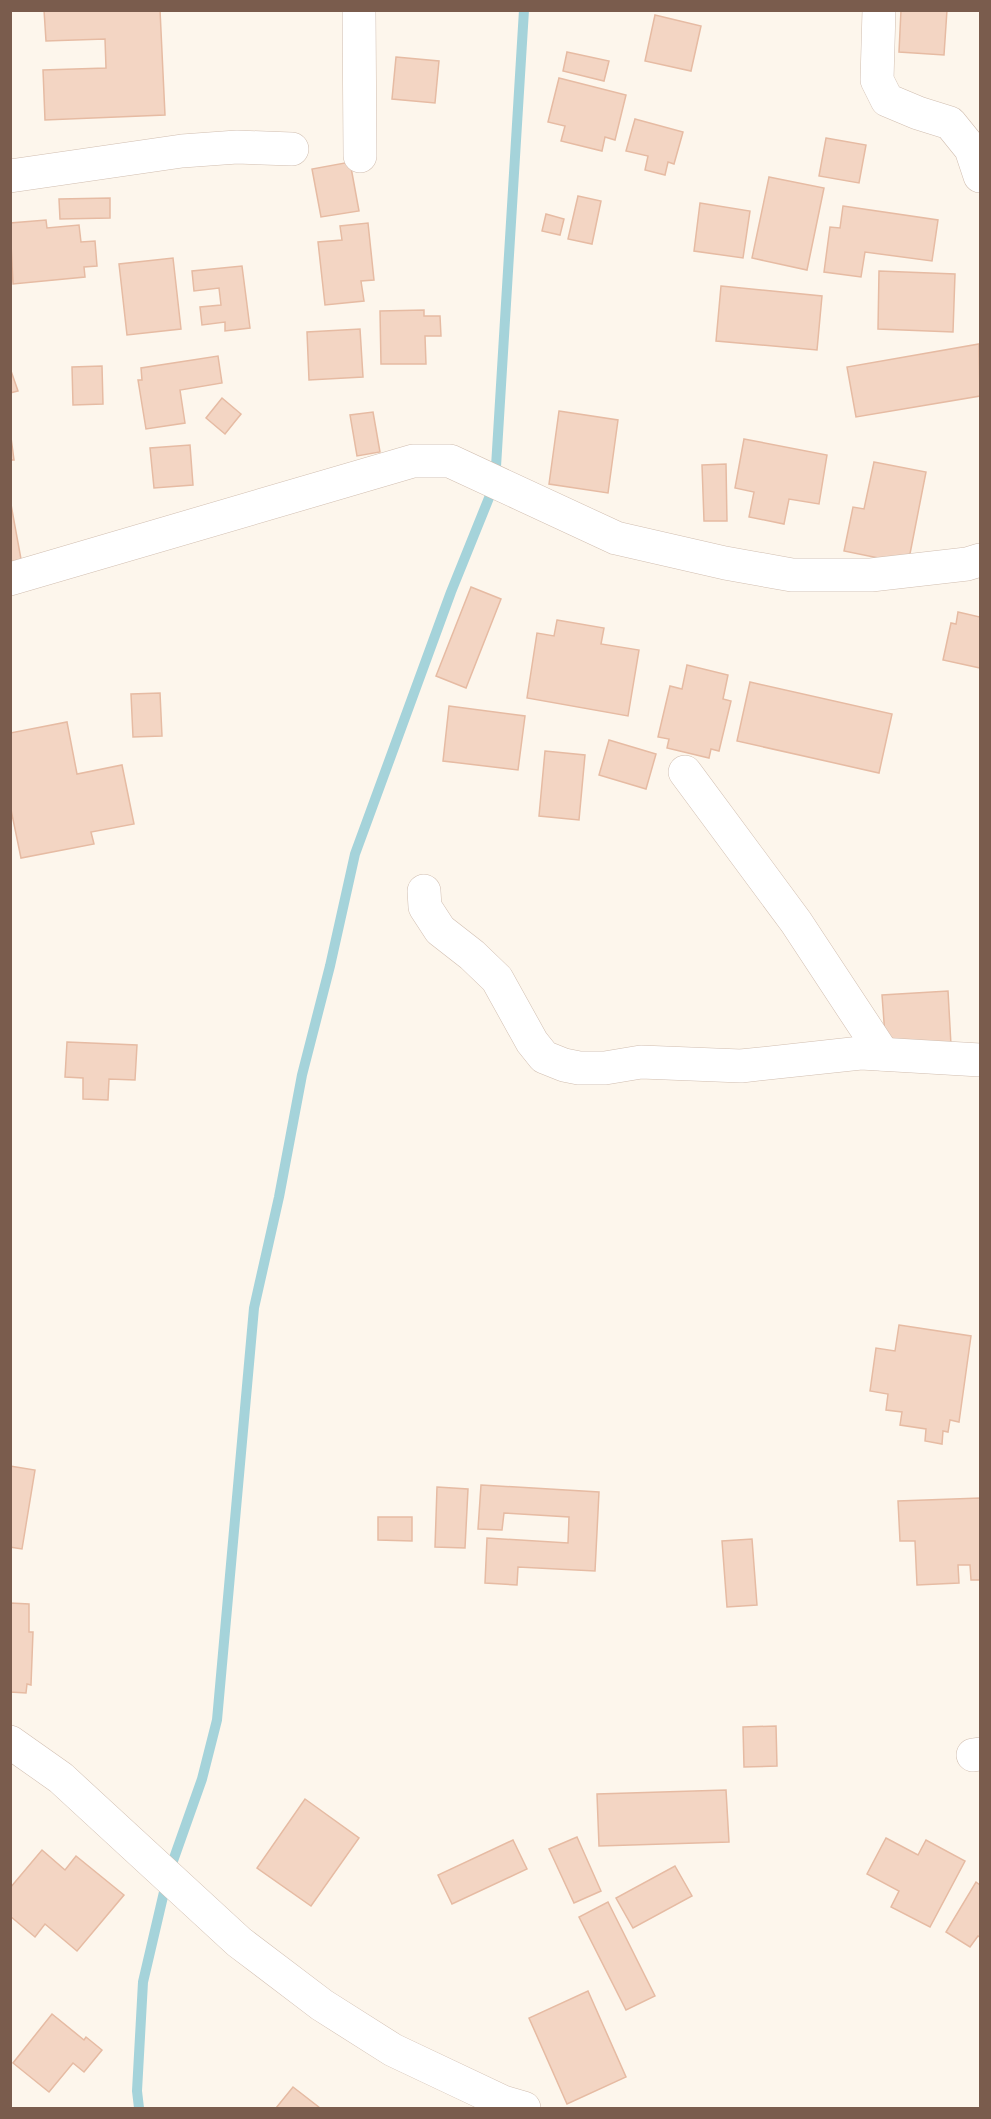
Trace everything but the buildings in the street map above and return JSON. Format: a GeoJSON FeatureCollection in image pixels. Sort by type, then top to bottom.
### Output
{"type":"FeatureCollection","features":[{"type":"Feature","properties":{"kind":"street"},"geometry":{"type":"LineString","coordinates":[[359,10],[360,156]]}},
{"type":"Feature","properties":{"kind":"street"},"geometry":{"type":"LineString","coordinates":[[879,10],[876,80],[887,99],[918,113],[950,123],[971,149],[981,176]]}},
{"type":"Feature","properties":{"kind":"street"},"geometry":{"type":"LineString","coordinates":[[10,176],[182,150],[237,147],[292,148]]}},
{"type":"Feature","properties":{"kind":"street"},"geometry":{"type":"LineString","coordinates":[[10,579],[413,460],[450,461],[616,538],[725,563],[792,575],[871,575],[967,564],[981,560]]}},
{"type":"Feature","properties":{"kind":"street"},"geometry":{"type":"LineString","coordinates":[[685,772],[796,922],[883,1054]]}},
{"type":"Feature","properties":{"kind":"street"},"geometry":{"type":"LineString","coordinates":[[424,891],[425,907],[440,930],[472,955],[497,979],[532,1042],[544,1057],[564,1065],[579,1068],[605,1068],[641,1062],[741,1066],[861,1053],[981,1060]]}},
{"type":"Feature","properties":{"kind":"street"},"geometry":{"type":"LineString","coordinates":[[10,1742],[61,1778],[239,1942],[322,2005],[393,2050],[508,2106]]}},
{"type":"Feature","properties":{"kind":"waterway"},"geometry":{"type":"LineString","coordinates":[[139,2108],[137,2091],[143,1982],[168,1875],[202,1779],[217,1720],[254,1308],[279,1197],[302,1075],[330,966],[355,854],[451,592],[495,483],[524,10]]}}]}
